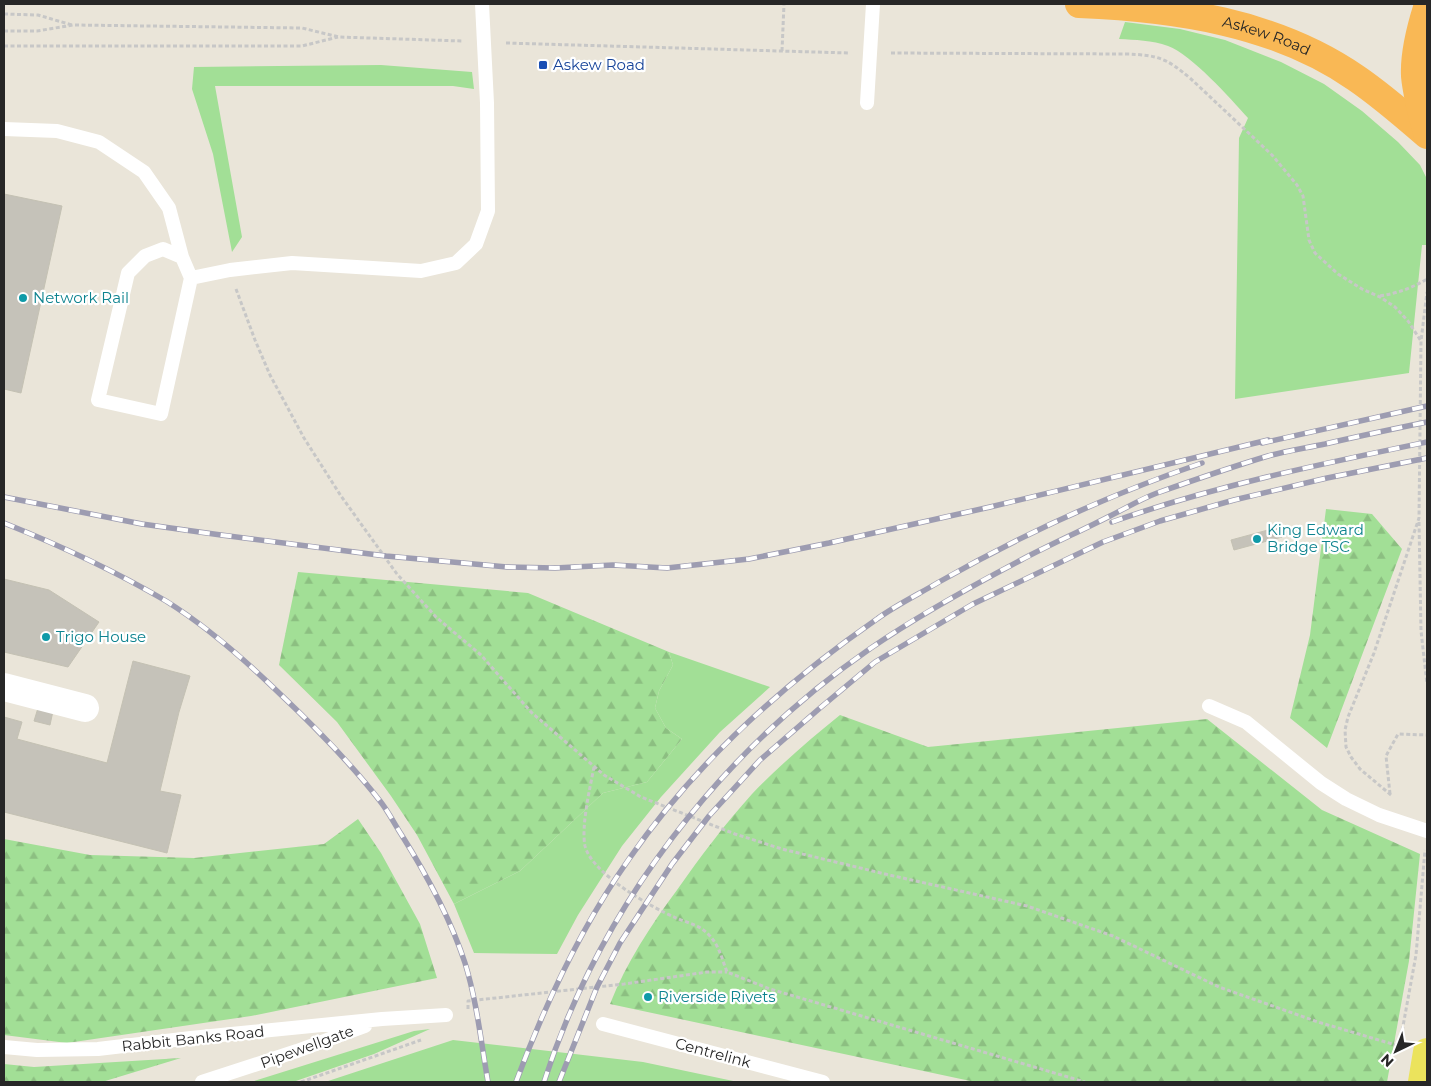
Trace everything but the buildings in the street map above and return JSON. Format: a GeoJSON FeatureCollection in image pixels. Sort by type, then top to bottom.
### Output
{"type":"FeatureCollection","features":[{"type":"Feature","properties":{"kind":"highway","name":"Askew Road"},"geometry":{"type":"LineString","coordinates":[[1079,4],[1168,11],[1218,19],[1255,30],[1324,59],[1355,77],[1427,134]]}},
{"type":"Feature","properties":{"kind":"highway"},"geometry":{"type":"LineString","coordinates":[[1427,8],[1420,29],[1415,75],[1427,134]]}},
{"type":"Feature","properties":{"kind":"main road"},"geometry":{"type":"LineString","coordinates":[[1422,1082],[1427,1052]]}},
{"type":"Feature","properties":{"kind":"street"},"geometry":{"type":"LineString","coordinates":[[4,687],[84,708]]}},
{"type":"Feature","properties":{"kind":"lane"},"geometry":{"type":"LineString","coordinates":[[191,278],[230,270],[292,263],[422,271],[456,263],[476,244],[488,211],[487,103],[482,4]]}},
{"type":"Feature","properties":{"kind":"lane"},"geometry":{"type":"LineString","coordinates":[[867,102],[873,4]]}},
{"type":"Feature","properties":{"kind":"lane"},"geometry":{"type":"LineString","coordinates":[[4,129],[57,131],[99,142],[144,172],[169,208],[182,257],[191,278],[161,414],[98,400],[128,273],[145,256],[163,249],[182,257]]}},
{"type":"Feature","properties":{"kind":"lane"},"geometry":{"type":"LineString","coordinates":[[1208,706],[1246,722],[1321,783],[1346,799],[1379,815],[1427,831]]}},
{"type":"Feature","properties":{"kind":"lane"},"geometry":{"type":"LineString","coordinates":[[382,1019],[446,1015]]}},
{"type":"Feature","properties":{"kind":"lane","name":"Rabbit Banks Road"},"geometry":{"type":"LineString","coordinates":[[4,1047],[37,1050],[98,1049],[382,1019]]}},
{"type":"Feature","properties":{"kind":"lane","name":"Pipewellgate"},"geometry":{"type":"LineString","coordinates":[[202,1082],[298,1051],[382,1019]]}},
{"type":"Feature","properties":{"kind":"lane","name":"Centrelink"},"geometry":{"type":"LineString","coordinates":[[603,1024],[823,1082]]}},
{"type":"Feature","properties":{"kind":"path"},"geometry":{"type":"LineString","coordinates":[[782,51],[784,4]]}},
{"type":"Feature","properties":{"kind":"path"},"geometry":{"type":"LineString","coordinates":[[4,14],[38,15],[73,25]]}},
{"type":"Feature","properties":{"kind":"path"},"geometry":{"type":"LineString","coordinates":[[4,31],[37,31],[73,25],[302,28],[339,37],[484,42],[870,53],[1149,55],[1162,58],[1174,64],[1288,172],[1303,196],[1309,240],[1315,253],[1338,274],[1362,289],[1380,297],[1395,308],[1408,321],[1421,341]]}},
{"type":"Feature","properties":{"kind":"path"},"geometry":{"type":"LineString","coordinates":[[4,46],[302,46],[339,37]]}},
{"type":"Feature","properties":{"kind":"path"},"geometry":{"type":"LineString","coordinates":[[230,270],[254,340],[270,375],[304,438],[341,496],[397,574],[436,617],[481,655],[531,712],[604,775],[641,797],[735,834],[782,849],[1027,906],[1113,936],[1219,987],[1318,1022],[1400,1046]]}},
{"type":"Feature","properties":{"kind":"path"},"geometry":{"type":"LineString","coordinates":[[1380,297],[1396,294],[1414,287],[1427,279]]}},
{"type":"Feature","properties":{"kind":"path"},"geometry":{"type":"LineString","coordinates":[[1427,292],[1421,341],[1419,518],[1421,631],[1427,684]]}},
{"type":"Feature","properties":{"kind":"path"},"geometry":{"type":"LineString","coordinates":[[1396,798],[1360,769],[1351,757],[1346,747],[1345,730],[1348,717],[1377,644],[1419,518]]}},
{"type":"Feature","properties":{"kind":"path"},"geometry":{"type":"LineString","coordinates":[[1390,794],[1386,756],[1398,734],[1427,734]]}},
{"type":"Feature","properties":{"kind":"path"},"geometry":{"type":"LineString","coordinates":[[594,767],[584,830],[588,856],[596,866],[621,886],[654,907],[695,924],[708,933],[716,942],[727,972]]}},
{"type":"Feature","properties":{"kind":"path"},"geometry":{"type":"LineString","coordinates":[[1398,1053],[1416,955],[1425,847]]}},
{"type":"Feature","properties":{"kind":"path"},"geometry":{"type":"LineString","coordinates":[[468,1014],[468,1001],[624,984],[707,972],[727,972],[770,989],[1085,1082]]}},
{"type":"Feature","properties":{"kind":"path"},"geometry":{"type":"LineString","coordinates":[[301,1082],[421,1040]]}},
{"type":"Feature","properties":{"kind":"green space"},"geometry":{"type":"Polygon","coordinates":[[[1125,22],[1180,29],[1225,40],[1281,62],[1324,84],[1362,111],[1398,142],[1420,165],[1427,179],[1427,245],[1422,245],[1409,373],[1235,399],[1239,138],[1248,118],[1199,67],[1178,51],[1156,43],[1119,39],[1125,22]]]}},
{"type":"Feature","properties":{"kind":"green space"},"geometry":{"type":"Polygon","coordinates":[[[381,65],[472,72],[474,89],[453,86],[215,86],[242,237],[232,252],[213,154],[192,89],[194,67],[381,65]]]}},
{"type":"Feature","properties":{"kind":"green space"},"geometry":{"type":"Polygon","coordinates":[[[1326,509],[1372,514],[1402,549],[1327,748],[1290,718],[1310,635],[1326,509]]]}},
{"type":"Feature","properties":{"kind":"green space"},"geometry":{"type":"Polygon","coordinates":[[[298,572],[528,593],[669,652],[673,665],[659,691],[655,708],[666,728],[682,739],[647,782],[603,793],[520,871],[454,904],[417,835],[337,722],[279,665],[298,572]]]}},
{"type":"Feature","properties":{"kind":"green space"},"geometry":{"type":"Polygon","coordinates":[[[669,652],[770,687],[720,732],[661,797],[622,846],[578,915],[557,954],[474,953],[454,904],[520,871],[603,793],[647,782],[682,739],[666,728],[655,708],[659,691],[673,665],[669,652]]]}},
{"type":"Feature","properties":{"kind":"green space"},"geometry":{"type":"Polygon","coordinates":[[[840,715],[928,747],[1207,719],[1322,810],[1420,854],[1409,961],[1387,1082],[975,1082],[610,1004],[631,959],[667,903],[722,829],[773,773],[840,715]]]}},
{"type":"Feature","properties":{"kind":"green space"},"geometry":{"type":"Polygon","coordinates":[[[358,819],[381,853],[420,924],[437,978],[251,1016],[67,1043],[4,1035],[4,839],[90,855],[194,858],[324,844],[358,819]]]}},
{"type":"Feature","properties":{"kind":"green space"},"geometry":{"type":"Polygon","coordinates":[[[430,1029],[374,1054],[293,1082],[251,1082],[414,1031],[430,1029]]]}},
{"type":"Feature","properties":{"kind":"green space"},"geometry":{"type":"Polygon","coordinates":[[[453,1040],[643,1062],[738,1082],[325,1082],[453,1040]]]}},
{"type":"Feature","properties":{"kind":"green space"},"geometry":{"type":"Polygon","coordinates":[[[181,1058],[102,1082],[4,1082],[4,1064],[34,1067],[181,1058]]]}},
{"type":"Feature","properties":{"kind":"railway"},"geometry":{"type":"LineString","coordinates":[[1262,443],[1427,406]]}},
{"type":"Feature","properties":{"kind":"railway"},"geometry":{"type":"LineString","coordinates":[[544,1082],[568,1017],[597,955],[632,895],[672,838],[716,785],[764,735],[816,689],[871,648],[926,613],[1032,554],[1151,495],[1268,456],[1427,422]]}},
{"type":"Feature","properties":{"kind":"railway"},"geometry":{"type":"LineString","coordinates":[[4,497],[142,524],[386,556],[507,567],[555,568],[613,565],[667,568],[749,559],[829,543],[990,507],[1268,440]]}},
{"type":"Feature","properties":{"kind":"railway"},"geometry":{"type":"LineString","coordinates":[[1112,522],[1189,497],[1308,467],[1427,442]]}},
{"type":"Feature","properties":{"kind":"railway"},"geometry":{"type":"LineString","coordinates":[[559,1082],[597,987],[620,943],[672,864],[709,816],[760,760],[875,662],[973,604],[1103,542],[1160,521],[1234,500],[1327,478],[1427,458]]}},
{"type":"Feature","properties":{"kind":"railway"},"geometry":{"type":"LineString","coordinates":[[516,1082],[539,1024],[565,967],[595,912],[629,859],[654,824],[682,791],[711,759],[774,699],[842,644],[884,614],[971,564],[1068,516],[1134,488],[1202,463]]}},
{"type":"Feature","properties":{"kind":"railway"},"geometry":{"type":"LineString","coordinates":[[4,523],[66,549],[107,569],[181,611],[252,667],[344,758],[391,817],[445,913],[465,963],[473,992],[488,1082]]}},
{"type":"Feature","properties":{"kind":"place","name":"Askew Road"},"geometry":{"type":"Point","coordinates":[543,65]}},
{"type":"Feature","properties":{"kind":"place","name":"Network Rail"},"geometry":{"type":"Point","coordinates":[23,298]}},
{"type":"Feature","properties":{"kind":"place","name":"King Edward Bridge TSC"},"geometry":{"type":"Point","coordinates":[1257,539]}},
{"type":"Feature","properties":{"kind":"place","name":"Trigo House"},"geometry":{"type":"Point","coordinates":[46,637]}},
{"type":"Feature","properties":{"kind":"place","name":"Riverside Rivets"},"geometry":{"type":"Point","coordinates":[648,997]}}]}
